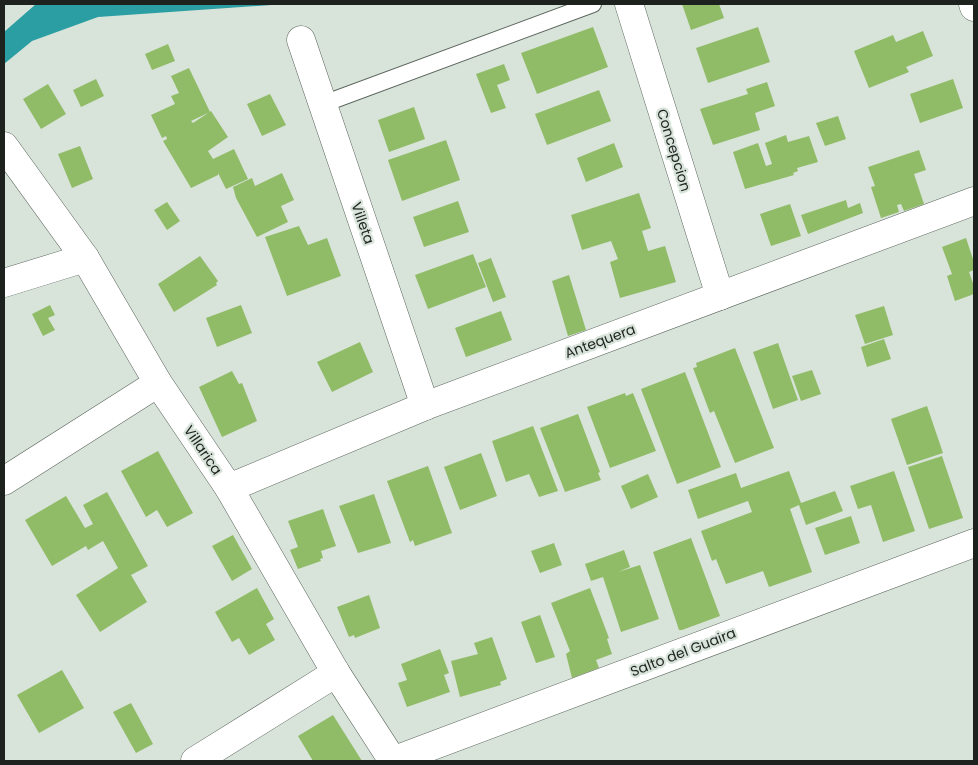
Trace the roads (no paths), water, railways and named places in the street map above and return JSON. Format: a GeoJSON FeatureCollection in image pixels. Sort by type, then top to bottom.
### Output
{"type":"FeatureCollection","features":[{"type":"Feature","properties":{"kind":"street","name":"Concepcion"},"geometry":{"type":"LineString","coordinates":[[629,4],[720,296]]}},
{"type":"Feature","properties":{"kind":"street"},"geometry":{"type":"LineString","coordinates":[[973,4],[974,8]]}},
{"type":"Feature","properties":{"kind":"street","name":"Villeta"},"geometry":{"type":"LineString","coordinates":[[301,40],[425,406]]}},
{"type":"Feature","properties":{"kind":"street","name":"Villarica"},"geometry":{"type":"LineString","coordinates":[[4,146],[84,258],[158,383],[229,488],[336,673],[392,761]]}},
{"type":"Feature","properties":{"kind":"street","name":"Antequera"},"geometry":{"type":"LineString","coordinates":[[229,488],[425,406],[974,201]]}},
{"type":"Feature","properties":{"kind":"street"},"geometry":{"type":"LineString","coordinates":[[4,283],[84,258]]}},
{"type":"Feature","properties":{"kind":"street"},"geometry":{"type":"LineString","coordinates":[[4,481],[158,383]]}},
{"type":"Feature","properties":{"kind":"street","name":"Salto del Guaira"},"geometry":{"type":"LineString","coordinates":[[392,761],[974,543]]}},
{"type":"Feature","properties":{"kind":"street"},"geometry":{"type":"LineString","coordinates":[[195,761],[336,673]]}},
{"type":"Feature","properties":{"kind":"lane"},"geometry":{"type":"LineString","coordinates":[[322,104],[594,4]]}},
{"type":"Feature","properties":{"kind":"water"},"geometry":{"type":"Polygon","coordinates":[[[36,4],[285,4],[98,17],[32,41],[4,64],[4,32],[36,4]]]}}]}
